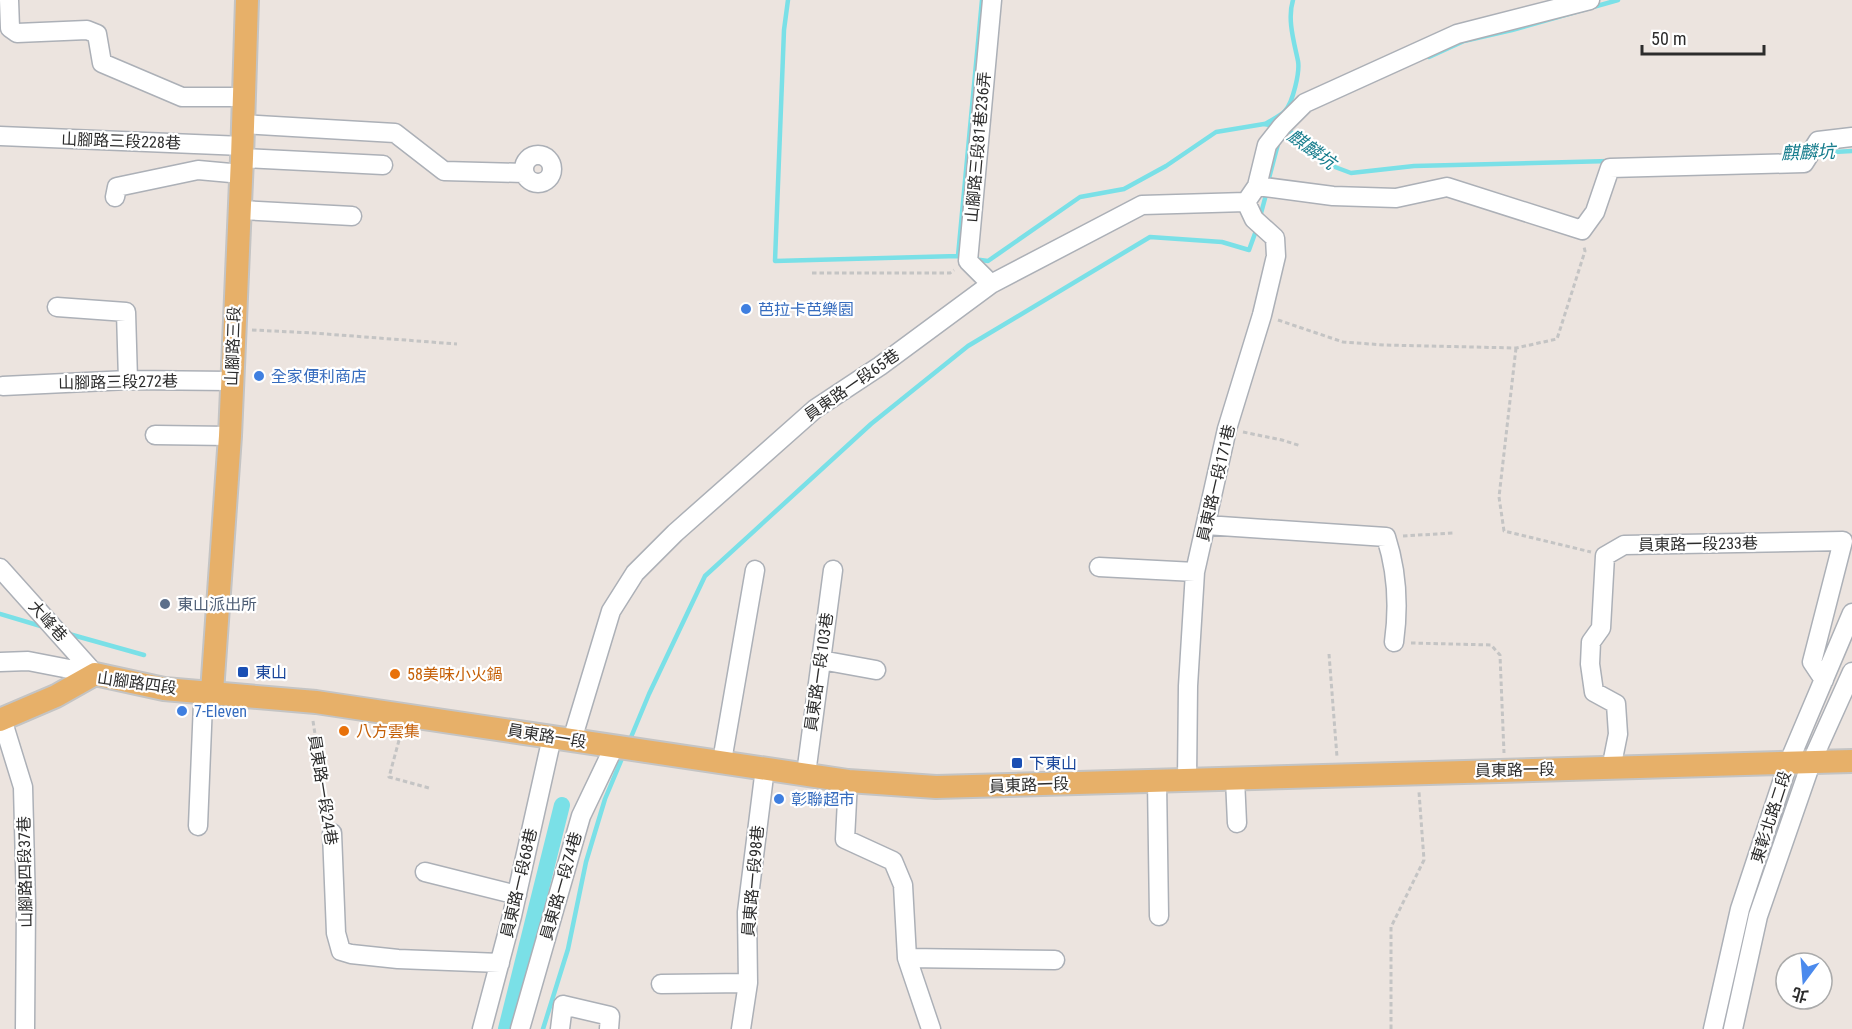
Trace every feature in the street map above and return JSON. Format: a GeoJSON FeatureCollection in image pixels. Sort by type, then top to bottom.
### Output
{"type":"FeatureCollection","features":[{"type":"Feature","properties":{"kind":"main road","name":"山腳路三段"},"geometry":{"type":"LineString","coordinates":[[212,692],[230,436],[247,0]]}},
{"type":"Feature","properties":{"kind":"main road","name":"山腳路四段"},"geometry":{"type":"LineString","coordinates":[[1,720],[56,696],[95,674],[164,689],[212,692]]}},
{"type":"Feature","properties":{"kind":"main road","name":"員東路一段"},"geometry":{"type":"LineString","coordinates":[[212,692],[407,714],[848,781],[936,787],[1417,772],[1852,762]]}},
{"type":"Feature","properties":{"kind":"street"},"geometry":{"type":"LineString","coordinates":[[9,0],[10,28],[17,33],[87,30],[97,34],[102,63],[182,97],[243,97]]}},
{"type":"Feature","properties":{"kind":"street","name":"山腳路三段81巷236弄"},"geometry":{"type":"LineString","coordinates":[[968,261],[992,0]]}},
{"type":"Feature","properties":{"kind":"street"},"geometry":{"type":"LineString","coordinates":[[1246,202],[1257,186],[1267,145],[1305,103],[1457,34],[1590,0]]}},
{"type":"Feature","properties":{"kind":"street"},"geometry":{"type":"LineString","coordinates":[[115,197],[117,187],[198,170],[242,150],[395,133],[444,171],[524,173]]}},
{"type":"Feature","properties":{"kind":"street","name":"山腳路三段228巷"},"geometry":{"type":"LineString","coordinates":[[0,136],[242,150]]}},
{"type":"Feature","properties":{"kind":"street"},"geometry":{"type":"LineString","coordinates":[[1257,186],[1334,196],[1396,198],[1447,187],[1582,230],[1595,212],[1610,168],[1804,162],[1818,141],[1852,137]]}},
{"type":"Feature","properties":{"kind":"street"},"geometry":{"type":"LineString","coordinates":[[242,150],[383,165]]}},
{"type":"Feature","properties":{"kind":"street","name":"員東路一段65巷"},"geometry":{"type":"LineString","coordinates":[[562,738],[611,611],[635,573],[675,533],[815,409],[880,366],[991,284],[1142,205],[1246,202]]}},
{"type":"Feature","properties":{"kind":"street","name":"員東路一段171巷"},"geometry":{"type":"LineString","coordinates":[[1187,780],[1188,686],[1195,572],[1227,429],[1262,315],[1276,256],[1275,238],[1254,219],[1246,202]]}},
{"type":"Feature","properties":{"kind":"street"},"geometry":{"type":"LineString","coordinates":[[240,210],[352,216]]}},
{"type":"Feature","properties":{"kind":"street"},"geometry":{"type":"LineString","coordinates":[[968,261],[991,284]]}},
{"type":"Feature","properties":{"kind":"street"},"geometry":{"type":"LineString","coordinates":[[57,307],[126,312],[128,380]]}},
{"type":"Feature","properties":{"kind":"street","name":"山腳路三段272巷"},"geometry":{"type":"LineString","coordinates":[[3,386],[128,380],[232,381]]}},
{"type":"Feature","properties":{"kind":"street"},"geometry":{"type":"LineString","coordinates":[[156,435],[230,436]]}},
{"type":"Feature","properties":{"kind":"street"},"geometry":{"type":"LineString","coordinates":[[1206,525],[1386,537],[1394,561],[1397,618],[1394,642]]}},
{"type":"Feature","properties":{"kind":"street","name":"員東路一段233巷"},"geometry":{"type":"LineString","coordinates":[[1605,556],[1624,545],[1843,541],[1812,662],[1824,680]]}},
{"type":"Feature","properties":{"kind":"street"},"geometry":{"type":"LineString","coordinates":[[1605,556],[1601,628],[1591,642],[1590,664],[1594,692],[1616,704],[1618,735],[1611,769]]}},
{"type":"Feature","properties":{"kind":"street"},"geometry":{"type":"LineString","coordinates":[[1099,567],[1195,572]]}},
{"type":"Feature","properties":{"kind":"street"},"geometry":{"type":"LineString","coordinates":[[722,761],[755,570]]}},
{"type":"Feature","properties":{"kind":"street","name":"員東路一段103巷"},"geometry":{"type":"LineString","coordinates":[[806,774],[832,570]]}},
{"type":"Feature","properties":{"kind":"street","name":"大峰巷"},"geometry":{"type":"LineString","coordinates":[[2,572],[95,674]]}},
{"type":"Feature","properties":{"kind":"street","name":"東彰北路二段"},"geometry":{"type":"LineString","coordinates":[[1713,1029],[1740,909],[1788,764],[1852,613]]}},
{"type":"Feature","properties":{"kind":"street"},"geometry":{"type":"LineString","coordinates":[[821,660],[876,670]]}},
{"type":"Feature","properties":{"kind":"street"},"geometry":{"type":"LineString","coordinates":[[0,662],[28,661],[95,674]]}},
{"type":"Feature","properties":{"kind":"street","name":"東彰北路二段"},"geometry":{"type":"LineString","coordinates":[[1732,1029],[1758,916],[1811,763],[1852,672]]}},
{"type":"Feature","properties":{"kind":"street"},"geometry":{"type":"LineString","coordinates":[[198,826],[203,703],[212,692]]}},
{"type":"Feature","properties":{"kind":"street","name":"山腳路四段37巷"},"geometry":{"type":"LineString","coordinates":[[1,720],[23,787],[26,905],[25,1029]]}},
{"type":"Feature","properties":{"kind":"street","name":"員東路一段68巷"},"geometry":{"type":"LineString","coordinates":[[482,1029],[562,738]]}},
{"type":"Feature","properties":{"kind":"street","name":"員東路一段74巷"},"geometry":{"type":"LineString","coordinates":[[525,1028],[581,816],[614,747]]}},
{"type":"Feature","properties":{"kind":"street","name":"員東路一段98巷"},"geometry":{"type":"LineString","coordinates":[[741,1029],[748,983],[747,912],[765,768]]}},
{"type":"Feature","properties":{"kind":"street"},"geometry":{"type":"LineString","coordinates":[[1235,779],[1238,823]]}},
{"type":"Feature","properties":{"kind":"street"},"geometry":{"type":"LineString","coordinates":[[848,781],[845,839],[894,861],[903,885],[907,958],[931,1029]]}},
{"type":"Feature","properties":{"kind":"street"},"geometry":{"type":"LineString","coordinates":[[1156,781],[1159,916]]}},
{"type":"Feature","properties":{"kind":"street","name":"員東路一段24巷"},"geometry":{"type":"LineString","coordinates":[[332,833],[336,933],[341,951],[398,959],[500,963]]}},
{"type":"Feature","properties":{"kind":"street"},"geometry":{"type":"LineString","coordinates":[[425,872],[517,895]]}},
{"type":"Feature","properties":{"kind":"street"},"geometry":{"type":"LineString","coordinates":[[907,958],[1055,960]]}},
{"type":"Feature","properties":{"kind":"street"},"geometry":{"type":"LineString","coordinates":[[661,984],[748,983]]}},
{"type":"Feature","properties":{"kind":"street"},"geometry":{"type":"LineString","coordinates":[[560,1029],[563,1005],[610,1016],[609,1029]]}},
{"type":"Feature","properties":{"kind":"path"},"geometry":{"type":"LineString","coordinates":[[1262,315],[1343,342],[1516,348],[1557,339],[1585,251],[1582,230]]}},
{"type":"Feature","properties":{"kind":"path"},"geometry":{"type":"LineString","coordinates":[[812,273],[950,273],[968,261]]}},
{"type":"Feature","properties":{"kind":"path"},"geometry":{"type":"LineString","coordinates":[[233,329],[457,345]]}},
{"type":"Feature","properties":{"kind":"path"},"geometry":{"type":"LineString","coordinates":[[1516,348],[1499,497],[1504,531],[1605,556]]}},
{"type":"Feature","properties":{"kind":"path"},"geometry":{"type":"LineString","coordinates":[[1227,429],[1301,446]]}},
{"type":"Feature","properties":{"kind":"path"},"geometry":{"type":"LineString","coordinates":[[1386,537],[1453,533]]}},
{"type":"Feature","properties":{"kind":"path"},"geometry":{"type":"LineString","coordinates":[[1394,642],[1491,645],[1500,655],[1504,770]]}},
{"type":"Feature","properties":{"kind":"path"},"geometry":{"type":"LineString","coordinates":[[1329,654],[1338,776]]}},
{"type":"Feature","properties":{"kind":"path","name":"員東路一段24巷"},"geometry":{"type":"LineString","coordinates":[[316,702],[313,723],[322,788],[332,833]]}},
{"type":"Feature","properties":{"kind":"path"},"geometry":{"type":"LineString","coordinates":[[407,714],[389,777],[429,788]]}},
{"type":"Feature","properties":{"kind":"path"},"geometry":{"type":"LineString","coordinates":[[1391,1029],[1391,927],[1424,860],[1417,772]]}},
{"type":"Feature","properties":{"kind":"waterway"},"geometry":{"type":"LineString","coordinates":[[788,0],[784,30],[775,261],[958,256]]}},
{"type":"Feature","properties":{"kind":"waterway","name":"麒麟坑"},"geometry":{"type":"LineString","coordinates":[[965,257],[958,256],[982,0]]}},
{"type":"Feature","properties":{"kind":"waterway"},"geometry":{"type":"LineString","coordinates":[[1265,124],[1285,111],[1295,87],[1298,61],[1291,23],[1293,0]]}},
{"type":"Feature","properties":{"kind":"waterway"},"geometry":{"type":"LineString","coordinates":[[1429,57],[1464,41],[1618,0]]}},
{"type":"Feature","properties":{"kind":"waterway","name":"麒麟坑"},"geometry":{"type":"LineString","coordinates":[[973,259],[988,261],[1080,197],[1124,189],[1166,166],[1216,132],[1264,124],[1275,126]]}},
{"type":"Feature","properties":{"kind":"waterway","name":"麒麟坑"},"geometry":{"type":"LineString","coordinates":[[1286,129],[1300,138],[1327,164],[1351,173],[1414,166],[1610,161]]}},
{"type":"Feature","properties":{"kind":"waterway"},"geometry":{"type":"LineString","coordinates":[[1268,182],[1278,144]]}},
{"type":"Feature","properties":{"kind":"waterway","name":"麒麟坑"},"geometry":{"type":"LineString","coordinates":[[1816,153],[1852,151]]}},
{"type":"Feature","properties":{"kind":"waterway","name":"麒麟坑"},"geometry":{"type":"LineString","coordinates":[[1786,155],[1805,154]]}},
{"type":"Feature","properties":{"kind":"waterway"},"geometry":{"type":"LineString","coordinates":[[1260,217],[1267,191]]}},
{"type":"Feature","properties":{"kind":"waterway"},"geometry":{"type":"LineString","coordinates":[[629,742],[705,576],[871,424],[968,346],[1150,237],[1222,242],[1249,250],[1257,228]]}},
{"type":"Feature","properties":{"kind":"waterway"},"geometry":{"type":"LineString","coordinates":[[0,614],[44,627]]}},
{"type":"Feature","properties":{"kind":"waterway"},"geometry":{"type":"LineString","coordinates":[[69,634],[144,655]]}},
{"type":"Feature","properties":{"kind":"waterway"},"geometry":{"type":"LineString","coordinates":[[543,1029],[568,949],[586,862],[605,799],[623,756]]}},
{"type":"Feature","properties":{"kind":"waterway"},"geometry":{"type":"LineString","coordinates":[[506,1029],[562,805]]}},
{"type":"Feature","properties":{"kind":"place","name":"芭拉卡芭樂園"},"geometry":{"type":"Point","coordinates":[746,309]}},
{"type":"Feature","properties":{"kind":"place","name":"全家便利商店"},"geometry":{"type":"Point","coordinates":[259,376]}},
{"type":"Feature","properties":{"kind":"place","name":"東山派出所"},"geometry":{"type":"Point","coordinates":[165,604]}},
{"type":"Feature","properties":{"kind":"place","name":"東山"},"geometry":{"type":"Point","coordinates":[243,672]}},
{"type":"Feature","properties":{"kind":"place","name":"58美味小火鍋"},"geometry":{"type":"Point","coordinates":[395,674]}},
{"type":"Feature","properties":{"kind":"place","name":"7-Eleven"},"geometry":{"type":"Point","coordinates":[182,711]}},
{"type":"Feature","properties":{"kind":"place","name":"八方雲集"},"geometry":{"type":"Point","coordinates":[344,731]}},
{"type":"Feature","properties":{"kind":"place","name":"下東山"},"geometry":{"type":"Point","coordinates":[1017,763]}},
{"type":"Feature","properties":{"kind":"place","name":"彰聯超市"},"geometry":{"type":"Point","coordinates":[779,799]}}]}
